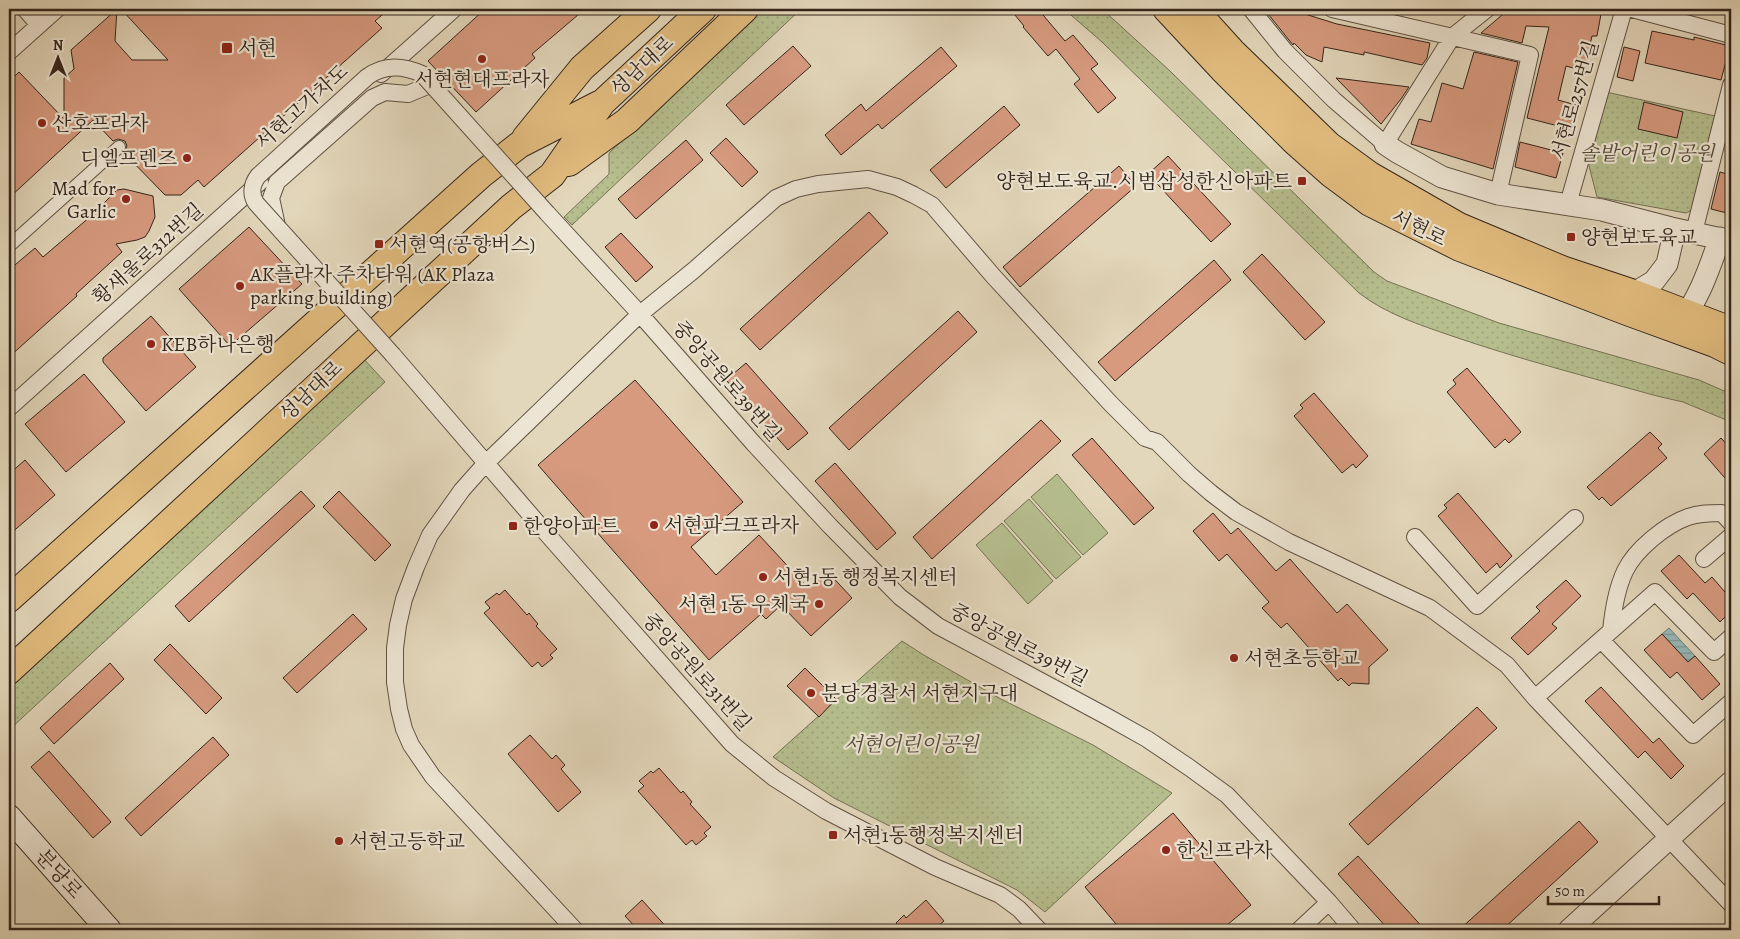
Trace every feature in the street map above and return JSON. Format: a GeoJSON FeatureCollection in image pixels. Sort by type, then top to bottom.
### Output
{"type":"FeatureCollection","features":[{"type":"Feature","properties":{"kind":"main road"},"geometry":{"type":"LineString","coordinates":[[519,145],[582,68],[648,9]]}},
{"type":"Feature","properties":{"kind":"main road","name":"성남대로"},"geometry":{"type":"LineString","coordinates":[[9,671],[511,207],[552,175],[602,103],[703,9]]}},
{"type":"Feature","properties":{"kind":"main road"},"geometry":{"type":"LineString","coordinates":[[552,175],[627,121],[745,9]]}},
{"type":"Feature","properties":{"kind":"main road","name":"서현로"},"geometry":{"type":"LineString","coordinates":[[1166,9],[1222,70],[1295,142],[1331,174],[1370,204],[1460,248],[1681,321],[1731,330]]}},
{"type":"Feature","properties":{"kind":"main road","name":"서현로"},"geometry":{"type":"LineString","coordinates":[[1194,9],[1232,51],[1329,145],[1370,175],[1459,226],[1562,269],[1634,293],[1731,352]]}},
{"type":"Feature","properties":{"kind":"main road","name":"성남대로"},"geometry":{"type":"LineString","coordinates":[[9,599],[481,175],[519,145],[602,103]]}},
{"type":"Feature","properties":{"kind":"main road","name":"분당로"},"geometry":{"type":"LineString","coordinates":[[9,817],[110,930]]}},
{"type":"Feature","properties":{"kind":"street"},"geometry":{"type":"LineString","coordinates":[[25,9],[39,25]]}},
{"type":"Feature","properties":{"kind":"street"},"geometry":{"type":"LineString","coordinates":[[9,52],[58,9]]}},
{"type":"Feature","properties":{"kind":"street","name":"황새울로312번길"},"geometry":{"type":"LineString","coordinates":[[9,408],[454,9]]}},
{"type":"Feature","properties":{"kind":"street"},"geometry":{"type":"LineString","coordinates":[[1251,9],[1285,51],[1334,100],[1397,152],[1442,177],[1498,194],[1602,210],[1726,240],[1702,287],[1681,321]]}},
{"type":"Feature","properties":{"kind":"street"},"geometry":{"type":"LineString","coordinates":[[1332,9],[1530,55],[1498,194]]}},
{"type":"Feature","properties":{"kind":"street"},"geometry":{"type":"LineString","coordinates":[[1386,144],[1452,38],[1487,9]]}},
{"type":"Feature","properties":{"kind":"street","name":"서현로257번길"},"geometry":{"type":"LineString","coordinates":[[1568,204],[1624,9]]}},
{"type":"Feature","properties":{"kind":"street"},"geometry":{"type":"LineString","coordinates":[[1632,9],[1731,35]]}},
{"type":"Feature","properties":{"kind":"street","name":"서현고가차도"},"geometry":{"type":"LineString","coordinates":[[393,355],[254,199],[252,185],[258,176],[372,72],[389,68],[411,69],[422,74],[432,84],[547,213]]}},
{"type":"Feature","properties":{"kind":"street"},"geometry":{"type":"LineString","coordinates":[[277,226],[270,198],[278,182],[372,98],[385,92],[408,94],[432,84]]}},
{"type":"Feature","properties":{"kind":"street"},"geometry":{"type":"LineString","coordinates":[[1634,293],[1654,281],[1667,264],[1684,231],[1731,85]]}},
{"type":"Feature","properties":{"kind":"street"},"geometry":{"type":"LineString","coordinates":[[9,246],[119,147]]}},
{"type":"Feature","properties":{"kind":"street"},"geometry":{"type":"LineString","coordinates":[[575,930],[433,777],[411,745],[404,729],[399,709],[395,682],[395,648],[404,600],[416,567],[430,535],[462,490],[486,463],[640,314],[694,270],[776,198],[796,189],[818,184],[868,179],[897,187],[932,206],[994,277],[1144,438],[1157,442],[1211,493],[1236,512],[1283,539],[1430,608],[1507,665],[1535,698],[1731,904]]}},
{"type":"Feature","properties":{"kind":"street","name":"중앙공원로39번길"},"geometry":{"type":"LineString","coordinates":[[547,213],[640,314],[823,520],[900,597],[938,626],[1147,739],[1190,768],[1227,796],[1329,902],[1352,930]]}},
{"type":"Feature","properties":{"kind":"street","name":"중앙공원로31번길"},"geometry":{"type":"LineString","coordinates":[[393,355],[547,534],[732,744],[774,778],[826,811],[935,867],[1000,895],[1019,909],[1039,930]]}},
{"type":"Feature","properties":{"kind":"street"},"geometry":{"type":"LineString","coordinates":[[1606,636],[1625,571],[1635,556],[1650,541],[1666,528],[1686,517],[1698,514],[1722,513],[1731,523]]}},
{"type":"Feature","properties":{"kind":"street"},"geometry":{"type":"LineString","coordinates":[[1415,537],[1477,606],[1575,518]]}},
{"type":"Feature","properties":{"kind":"street"},"geometry":{"type":"LineString","coordinates":[[1704,559],[1731,536]]}},
{"type":"Feature","properties":{"kind":"street"},"geometry":{"type":"LineString","coordinates":[[1535,698],[1655,592],[1714,652],[1731,636]]}},
{"type":"Feature","properties":{"kind":"street"},"geometry":{"type":"LineString","coordinates":[[1606,636],[1693,735],[1731,702]]}},
{"type":"Feature","properties":{"kind":"street"},"geometry":{"type":"LineString","coordinates":[[1569,930],[1731,782]]}},
{"type":"Feature","properties":{"kind":"street"},"geometry":{"type":"LineString","coordinates":[[1299,930],[1329,902]]}},
{"type":"Feature","properties":{"kind":"green space"},"geometry":{"type":"Polygon","coordinates":[[[761,9],[801,9],[572,225],[564,217],[609,174],[609,153],[761,9]]]}},
{"type":"Feature","properties":{"kind":"green space"},"geometry":{"type":"Polygon","coordinates":[[[1064,9],[1102,9],[1170,71],[1374,272],[1387,281],[1499,323],[1699,380],[1731,394],[1731,422],[1683,402],[1554,368],[1452,336],[1428,328],[1380,307],[1359,293],[1102,42],[1064,9]]]}},
{"type":"Feature","properties":{"kind":"green space","name":"솔밭어린이공원"},"geometry":{"type":"Polygon","coordinates":[[[1606,92],[1715,116],[1696,208],[1686,213],[1597,197],[1589,166],[1606,92]]]}},
{"type":"Feature","properties":{"kind":"green space"},"geometry":{"type":"Polygon","coordinates":[[[361,356],[385,382],[9,730],[9,682],[361,356]]]}},
{"type":"Feature","properties":{"kind":"green space"},"geometry":{"type":"Polygon","coordinates":[[[1057,474],[1108,533],[1083,555],[1031,497],[1057,474]]]}},
{"type":"Feature","properties":{"kind":"green space"},"geometry":{"type":"Polygon","coordinates":[[[1029,499],[1081,557],[1056,579],[1004,521],[1029,499]]]}},
{"type":"Feature","properties":{"kind":"green space"},"geometry":{"type":"Polygon","coordinates":[[[1002,523],[1053,581],[1028,604],[976,545],[1002,523]]]}},
{"type":"Feature","properties":{"kind":"green space","name":"서현어린이공원"},"geometry":{"type":"Polygon","coordinates":[[[902,641],[999,698],[1093,745],[1172,793],[1045,912],[1017,890],[834,798],[773,757],[902,641]]]}},
{"type":"Feature","properties":{"kind":"water"},"geometry":{"type":"Polygon","coordinates":[[[1669,628],[1695,656],[1688,662],[1662,634],[1669,628]]]}},
{"type":"Feature","properties":{"kind":"building"},"geometry":{"type":"Polygon","coordinates":[[[117,9],[115,41],[132,60],[168,60],[121,9],[389,9],[375,21],[382,28],[204,187],[198,180],[181,195],[165,195],[124,153],[127,146],[125,141],[118,139],[113,141],[93,120],[9,198],[9,82],[19,72],[64,119],[64,78],[74,69],[71,50],[117,9]]]}},
{"type":"Feature","properties":{"kind":"building","name":"서현현대프라자"},"geometry":{"type":"Polygon","coordinates":[[[485,9],[585,9],[532,54],[535,58],[476,112],[428,61],[485,9]]]}},
{"type":"Feature","properties":{"kind":"building"},"geometry":{"type":"Polygon","coordinates":[[[1010,9],[1038,9],[1065,41],[1073,35],[1098,64],[1091,69],[1116,98],[1098,113],[1074,84],[1080,79],[1056,49],[1048,56],[1010,9]]]}},
{"type":"Feature","properties":{"kind":"building"},"geometry":{"type":"Polygon","coordinates":[[[1264,9],[1289,9],[1337,24],[1430,43],[1427,58],[1422,65],[1364,52],[1364,55],[1324,47],[1322,62],[1306,55],[1294,43],[1293,45],[1264,9]]]}},
{"type":"Feature","properties":{"kind":"building"},"geometry":{"type":"Polygon","coordinates":[[[1509,9],[1575,9],[1601,14],[1597,36],[1592,36],[1584,71],[1566,66],[1558,100],[1576,105],[1570,129],[1527,118],[1549,27],[1526,26],[1522,43],[1481,33],[1509,9]]]}},
{"type":"Feature","properties":{"kind":"building"},"geometry":{"type":"Polygon","coordinates":[[[1652,31],[1694,40],[1694,37],[1730,46],[1721,80],[1645,63],[1652,31]]]}},
{"type":"Feature","properties":{"kind":"building"},"geometry":{"type":"Polygon","coordinates":[[[793,46],[811,66],[744,125],[726,105],[793,46]]]}},
{"type":"Feature","properties":{"kind":"building"},"geometry":{"type":"Polygon","coordinates":[[[941,47],[957,66],[882,129],[878,124],[841,155],[825,135],[861,104],[866,111],[941,47]]]}},
{"type":"Feature","properties":{"kind":"building"},"geometry":{"type":"Polygon","coordinates":[[[1624,47],[1640,51],[1633,81],[1617,77],[1624,47]]]}},
{"type":"Feature","properties":{"kind":"building"},"geometry":{"type":"Polygon","coordinates":[[[1474,52],[1518,62],[1493,169],[1411,144],[1419,119],[1431,122],[1442,83],[1463,89],[1474,52]]]}},
{"type":"Feature","properties":{"kind":"building"},"geometry":{"type":"Polygon","coordinates":[[[1336,78],[1409,87],[1381,124],[1336,78]]]}},
{"type":"Feature","properties":{"kind":"building"},"geometry":{"type":"Polygon","coordinates":[[[1644,102],[1683,112],[1677,138],[1638,129],[1644,102]]]}},
{"type":"Feature","properties":{"kind":"building"},"geometry":{"type":"Polygon","coordinates":[[[1004,106],[1020,125],[946,188],[930,170],[1004,106]]]}},
{"type":"Feature","properties":{"kind":"building"},"geometry":{"type":"Polygon","coordinates":[[[726,138],[758,172],[742,187],[710,153],[726,138]]]}},
{"type":"Feature","properties":{"kind":"building"},"geometry":{"type":"Polygon","coordinates":[[[686,140],[703,160],[636,219],[618,199],[686,140]]]}},
{"type":"Feature","properties":{"kind":"building"},"geometry":{"type":"Polygon","coordinates":[[[1520,142],[1563,153],[1556,178],[1515,167],[1520,142]]]}},
{"type":"Feature","properties":{"kind":"building"},"geometry":{"type":"Polygon","coordinates":[[[1168,156],[1231,224],[1211,242],[1148,174],[1168,156]]]}},
{"type":"Feature","properties":{"kind":"building"},"geometry":{"type":"Polygon","coordinates":[[[1119,166],[1136,186],[1020,287],[1003,267],[1119,166]]]}},
{"type":"Feature","properties":{"kind":"building"},"geometry":{"type":"Polygon","coordinates":[[[1720,172],[1731,175],[1731,214],[1711,209],[1720,172]]]}},
{"type":"Feature","properties":{"kind":"building"},"geometry":{"type":"Polygon","coordinates":[[[124,189],[153,196],[155,217],[145,237],[116,244],[122,252],[76,294],[77,296],[9,357],[9,270],[35,248],[43,257],[91,216],[117,190],[124,189]]]}},
{"type":"Feature","properties":{"kind":"building"},"geometry":{"type":"Polygon","coordinates":[[[869,212],[888,233],[760,350],[740,329],[869,212]]]}},
{"type":"Feature","properties":{"kind":"building","name":"AK플라자 주차타워 (AK Plaza parking building)"},"geometry":{"type":"Polygon","coordinates":[[[249,227],[302,284],[230,346],[179,289],[249,227]]]}},
{"type":"Feature","properties":{"kind":"building"},"geometry":{"type":"Polygon","coordinates":[[[621,233],[653,267],[636,282],[605,247],[621,233]]]}},
{"type":"Feature","properties":{"kind":"building"},"geometry":{"type":"Polygon","coordinates":[[[1262,254],[1325,322],[1305,340],[1243,272],[1262,254]]]}},
{"type":"Feature","properties":{"kind":"building"},"geometry":{"type":"Polygon","coordinates":[[[1214,260],[1231,280],[1115,381],[1098,362],[1214,260]]]}},
{"type":"Feature","properties":{"kind":"building"},"geometry":{"type":"Polygon","coordinates":[[[958,311],[977,332],[849,450],[829,428],[958,311]]]}},
{"type":"Feature","properties":{"kind":"building"},"geometry":{"type":"Polygon","coordinates":[[[151,316],[196,367],[146,411],[103,362],[103,358],[151,316]]]}},
{"type":"Feature","properties":{"kind":"building"},"geometry":{"type":"Polygon","coordinates":[[[746,363],[808,433],[788,450],[726,380],[746,363]]]}},
{"type":"Feature","properties":{"kind":"building"},"geometry":{"type":"Polygon","coordinates":[[[1467,368],[1521,432],[1509,443],[1505,439],[1495,448],[1447,392],[1456,384],[1453,380],[1467,368]]]}},
{"type":"Feature","properties":{"kind":"building"},"geometry":{"type":"Polygon","coordinates":[[[84,374],[125,422],[66,472],[25,424],[84,374]]]}},
{"type":"Feature","properties":{"kind":"building","name":"서현파크프라자"},"geometry":{"type":"Polygon","coordinates":[[[635,380],[743,502],[691,547],[716,575],[759,535],[808,588],[827,571],[852,598],[811,636],[781,605],[766,619],[761,614],[709,660],[538,465],[635,380]]]}},
{"type":"Feature","properties":{"kind":"building"},"geometry":{"type":"Polygon","coordinates":[[[1314,393],[1368,456],[1356,468],[1353,464],[1342,473],[1294,416],[1303,408],[1300,405],[1314,393]]]}},
{"type":"Feature","properties":{"kind":"building"},"geometry":{"type":"Polygon","coordinates":[[[1041,420],[1061,441],[932,559],[913,537],[1041,420]]]}},
{"type":"Feature","properties":{"kind":"building"},"geometry":{"type":"Polygon","coordinates":[[[1650,432],[1662,444],[1658,448],[1667,458],[1611,506],[1602,497],[1599,500],[1587,487],[1650,432]]]}},
{"type":"Feature","properties":{"kind":"building"},"geometry":{"type":"Polygon","coordinates":[[[1092,438],[1154,508],[1134,525],[1072,455],[1092,438]]]}},
{"type":"Feature","properties":{"kind":"building"},"geometry":{"type":"Polygon","coordinates":[[[1721,438],[1731,449],[1731,485],[1704,454],[1721,438]]]}},
{"type":"Feature","properties":{"kind":"building"},"geometry":{"type":"Polygon","coordinates":[[[25,460],[55,495],[9,535],[9,474],[25,460]]]}},
{"type":"Feature","properties":{"kind":"building"},"geometry":{"type":"Polygon","coordinates":[[[835,463],[896,533],[877,550],[815,481],[835,463]]]}},
{"type":"Feature","properties":{"kind":"building"},"geometry":{"type":"Polygon","coordinates":[[[301,491],[315,506],[189,622],[175,606],[301,491]]]}},
{"type":"Feature","properties":{"kind":"building"},"geometry":{"type":"Polygon","coordinates":[[[339,491],[391,545],[375,561],[323,507],[339,491]]]}},
{"type":"Feature","properties":{"kind":"building"},"geometry":{"type":"Polygon","coordinates":[[[1458,493],[1512,556],[1500,568],[1497,563],[1486,573],[1438,516],[1447,508],[1444,505],[1458,493]]]}},
{"type":"Feature","properties":{"kind":"building"},"geometry":{"type":"Polygon","coordinates":[[[1213,513],[1231,534],[1238,528],[1276,571],[1290,559],[1337,613],[1347,604],[1388,650],[1369,667],[1369,684],[1352,683],[1349,686],[1341,678],[1338,681],[1287,623],[1281,628],[1262,608],[1269,602],[1227,554],[1219,561],[1193,531],[1213,513]]]}},
{"type":"Feature","properties":{"kind":"building"},"geometry":{"type":"Polygon","coordinates":[[[1679,555],[1705,583],[1712,577],[1731,599],[1731,611],[1720,622],[1693,593],[1687,599],[1661,571],[1679,555]]]}},
{"type":"Feature","properties":{"kind":"building"},"geometry":{"type":"Polygon","coordinates":[[[1566,580],[1581,596],[1552,624],[1557,628],[1528,655],[1511,638],[1540,611],[1536,607],[1566,580]]]}},
{"type":"Feature","properties":{"kind":"building"},"geometry":{"type":"Polygon","coordinates":[[[505,590],[527,615],[529,613],[538,624],[536,626],[557,649],[550,655],[553,658],[542,667],[538,662],[532,667],[484,613],[490,608],[485,602],[497,593],[499,595],[505,590]]]}},
{"type":"Feature","properties":{"kind":"building"},"geometry":{"type":"Polygon","coordinates":[[[353,614],[367,629],[297,693],[283,678],[353,614]]]}},
{"type":"Feature","properties":{"kind":"building"},"geometry":{"type":"Polygon","coordinates":[[[1662,634],[1688,662],[1695,656],[1720,684],[1702,700],[1677,672],[1670,678],[1644,650],[1662,634]]]}},
{"type":"Feature","properties":{"kind":"building"},"geometry":{"type":"Polygon","coordinates":[[[170,644],[222,698],[206,714],[154,660],[170,644]]]}},
{"type":"Feature","properties":{"kind":"building"},"geometry":{"type":"Polygon","coordinates":[[[110,663],[124,679],[54,744],[40,728],[110,663]]]}},
{"type":"Feature","properties":{"kind":"building","name":"분당경찰서 서현지구대"},"geometry":{"type":"Polygon","coordinates":[[[805,668],[836,699],[819,717],[787,686],[805,668]]]}},
{"type":"Feature","properties":{"kind":"building"},"geometry":{"type":"Polygon","coordinates":[[[1601,687],[1653,743],[1659,738],[1684,766],[1671,779],[1645,751],[1638,758],[1585,701],[1601,687]]]}},
{"type":"Feature","properties":{"kind":"building"},"geometry":{"type":"Polygon","coordinates":[[[1477,707],[1497,728],[1368,845],[1349,824],[1477,707]]]}},
{"type":"Feature","properties":{"kind":"building"},"geometry":{"type":"Polygon","coordinates":[[[530,735],[552,759],[556,755],[565,765],[561,769],[581,792],[558,812],[508,754],[530,735]]]}},
{"type":"Feature","properties":{"kind":"building"},"geometry":{"type":"Polygon","coordinates":[[[213,737],[229,755],[141,836],[125,818],[213,737]]]}},
{"type":"Feature","properties":{"kind":"building"},"geometry":{"type":"Polygon","coordinates":[[[49,751],[111,822],[93,838],[31,767],[49,751]]]}},
{"type":"Feature","properties":{"kind":"building"},"geometry":{"type":"Polygon","coordinates":[[[659,768],[681,793],[683,791],[692,802],[690,804],[711,827],[704,833],[707,836],[696,845],[692,840],[686,845],[638,791],[644,786],[639,781],[651,771],[653,773],[659,768]]]}},
{"type":"Feature","properties":{"kind":"building","name":"한신프라자"},"geometry":{"type":"Polygon","coordinates":[[[1173,813],[1251,905],[1221,930],[1121,930],[1085,887],[1173,813]]]}},
{"type":"Feature","properties":{"kind":"building"},"geometry":{"type":"Polygon","coordinates":[[[1579,821],[1598,842],[1502,930],[1459,930],[1579,821]]]}},
{"type":"Feature","properties":{"kind":"building"},"geometry":{"type":"Polygon","coordinates":[[[1358,856],[1425,930],[1389,930],[1338,874],[1358,856]]]}},
{"type":"Feature","properties":{"kind":"building"},"geometry":{"type":"Polygon","coordinates":[[[642,900],[669,930],[638,930],[625,916],[642,900]]]}},
{"type":"Feature","properties":{"kind":"building"},"geometry":{"type":"Polygon","coordinates":[[[926,900],[944,921],[933,930],[892,930],[898,925],[896,923],[904,915],[906,918],[926,900]]]}},
{"type":"Feature","properties":{"kind":"place","name":"서현"},"geometry":{"type":"Point","coordinates":[227,48]}},
{"type":"Feature","properties":{"kind":"place","name":"서현현대프라자"},"geometry":{"type":"Point","coordinates":[482,59]}},
{"type":"Feature","properties":{"kind":"place","name":"산호프라자"},"geometry":{"type":"Point","coordinates":[42,123]}},
{"type":"Feature","properties":{"kind":"place","name":"디엘프렌즈"},"geometry":{"type":"Point","coordinates":[187,158]}},
{"type":"Feature","properties":{"kind":"place","name":"양현보도육교.시범삼성한신아파트"},"geometry":{"type":"Point","coordinates":[1302,181]}},
{"type":"Feature","properties":{"kind":"place","name":"Mad for Garlic"},"geometry":{"type":"Point","coordinates":[126,199]}},
{"type":"Feature","properties":{"kind":"place","name":"양현보도육교"},"geometry":{"type":"Point","coordinates":[1571,237]}},
{"type":"Feature","properties":{"kind":"place","name":"서현역(공항버스)"},"geometry":{"type":"Point","coordinates":[379,244]}},
{"type":"Feature","properties":{"kind":"place","name":"AK플라자 주차타워 (AK Plaza parking building)"},"geometry":{"type":"Point","coordinates":[240,286]}},
{"type":"Feature","properties":{"kind":"place","name":"KEB하나은행"},"geometry":{"type":"Point","coordinates":[151,344]}},
{"type":"Feature","properties":{"kind":"place","name":"서현파크프라자"},"geometry":{"type":"Point","coordinates":[654,525]}},
{"type":"Feature","properties":{"kind":"place","name":"한양아파트"},"geometry":{"type":"Point","coordinates":[513,526]}},
{"type":"Feature","properties":{"kind":"place","name":"서현1동 행정복지센터"},"geometry":{"type":"Point","coordinates":[763,577]}},
{"type":"Feature","properties":{"kind":"place","name":"서현 1동 우체국"},"geometry":{"type":"Point","coordinates":[819,604]}},
{"type":"Feature","properties":{"kind":"place","name":"서현초등학교"},"geometry":{"type":"Point","coordinates":[1234,658]}},
{"type":"Feature","properties":{"kind":"place","name":"분당경찰서 서현지구대"},"geometry":{"type":"Point","coordinates":[811,693]}},
{"type":"Feature","properties":{"kind":"place","name":"서현1동행정복지센터"},"geometry":{"type":"Point","coordinates":[833,835]}},
{"type":"Feature","properties":{"kind":"place","name":"서현고등학교"},"geometry":{"type":"Point","coordinates":[339,841]}},
{"type":"Feature","properties":{"kind":"place","name":"한신프라자"},"geometry":{"type":"Point","coordinates":[1166,850]}}]}
